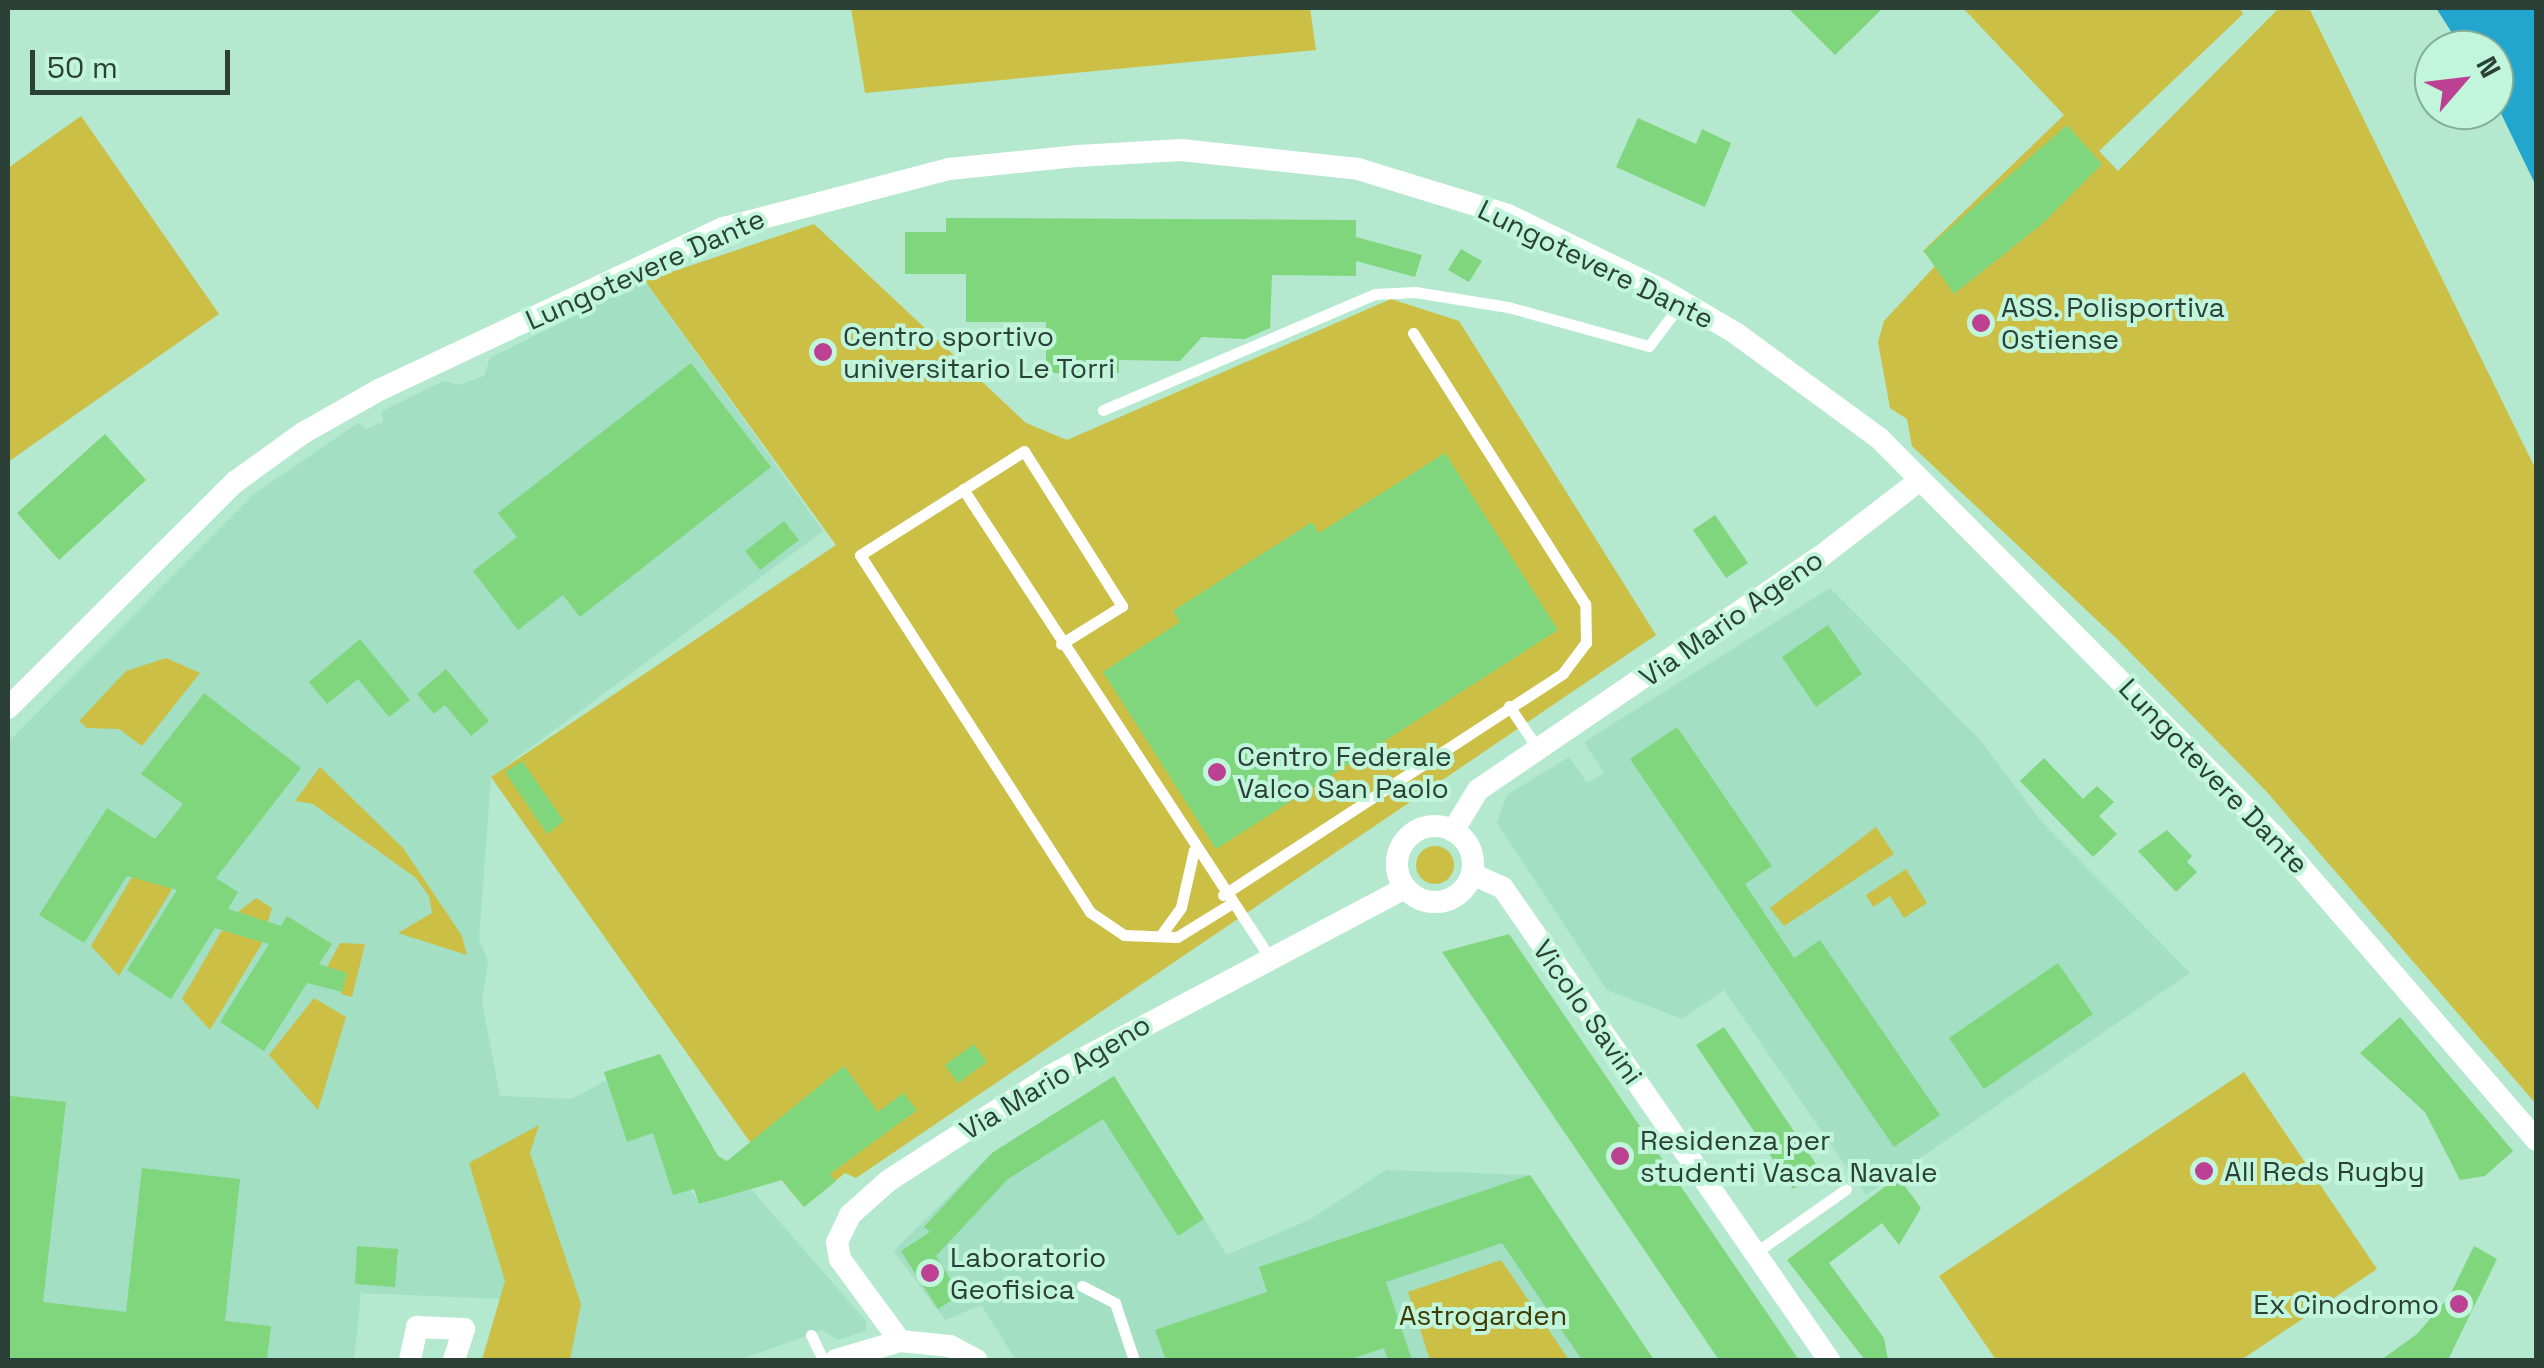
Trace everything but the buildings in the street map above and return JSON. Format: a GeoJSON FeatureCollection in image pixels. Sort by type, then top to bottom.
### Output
{"type":"FeatureCollection","features":[{"type":"Feature","properties":{"kind":"street","name":"Lungotevere Dante"},"geometry":{"type":"LineString","coordinates":[[8,708],[235,482],[303,432],[379,390],[724,228],[837,194],[948,169],[1078,156],[1181,150],[1282,156],[1358,168],[1508,216],[1682,302],[1829,400],[1920,480],[2274,836],[2536,1139]]}},
{"type":"Feature","properties":{"kind":"street","name":"Via Mario Ageno"},"geometry":{"type":"LineString","coordinates":[[1453,830],[1478,790],[1820,557],[1920,480]]}},
{"type":"Feature","properties":{"kind":"street"},"geometry":{"type":"LineString","coordinates":[[1428,827],[1453,830],[1470,850],[1472,874],[1459,894],[1437,902],[1405,888],[1397,864],[1406,840],[1428,827]]}},
{"type":"Feature","properties":{"kind":"street","name":"Vicolo Savini"},"geometry":{"type":"LineString","coordinates":[[1472,874],[1503,888],[1829,1360]]}},
{"type":"Feature","properties":{"kind":"street","name":"Via Mario Ageno"},"geometry":{"type":"LineString","coordinates":[[900,1340],[840,1258],[837,1242],[850,1215],[888,1180],[1050,1076],[1405,888]]}},
{"type":"Feature","properties":{"kind":"street"},"geometry":{"type":"LineString","coordinates":[[410,1360],[417,1327],[464,1329],[454,1360]]}},
{"type":"Feature","properties":{"kind":"street"},"geometry":{"type":"LineString","coordinates":[[836,1360],[900,1340],[950,1346],[976,1360]]}},
{"type":"Feature","properties":{"kind":"lane"},"geometry":{"type":"LineString","coordinates":[[1103,410],[1375,294],[1416,292],[1508,307],[1649,346],[1682,302]]}},
{"type":"Feature","properties":{"kind":"lane"},"geometry":{"type":"LineString","coordinates":[[1061,644],[1122,606],[1024,450],[860,555],[1090,912],[1110,930],[1177,937],[1578,661],[1590,623],[1585,604],[1414,334]]}},
{"type":"Feature","properties":{"kind":"lane"},"geometry":{"type":"LineString","coordinates":[[963,490],[1226,900],[1272,961]]}},
{"type":"Feature","properties":{"kind":"lane"},"geometry":{"type":"LineString","coordinates":[[1510,706],[1538,750]]}},
{"type":"Feature","properties":{"kind":"lane"},"geometry":{"type":"LineString","coordinates":[[1161,935],[1180,907],[1194,850]]}},
{"type":"Feature","properties":{"kind":"lane"},"geometry":{"type":"LineString","coordinates":[[1755,1254],[1846,1189]]}},
{"type":"Feature","properties":{"kind":"lane"},"geometry":{"type":"LineString","coordinates":[[1082,1286],[1115,1304],[1134,1360]]}},
{"type":"Feature","properties":{"kind":"lane"},"geometry":{"type":"LineString","coordinates":[[810,1334],[823,1360]]}},
{"type":"Feature","properties":{"kind":"shaded area"},"geometry":{"type":"Polygon","coordinates":[[[645,281],[823,531],[491,777],[479,939],[488,961],[482,1002],[500,1096],[572,1099],[607,1080],[627,1141],[653,1133],[700,1204],[751,1189],[866,1321],[866,1331],[838,1340],[822,1330],[739,1360],[482,1360],[501,1299],[361,1293],[354,1360],[8,1360],[8,742],[254,494],[358,423],[366,429],[383,422],[382,411],[444,381],[458,385],[484,376],[490,358],[645,281]]]}},
{"type":"Feature","properties":{"kind":"shaded area"},"geometry":{"type":"Polygon","coordinates":[[[1830,588],[1981,741],[2041,821],[2190,973],[1866,1195],[1724,990],[1682,1019],[1607,990],[1497,823],[1507,795],[1569,757],[1587,783],[1604,773],[1584,742],[1830,588]]]}},
{"type":"Feature","properties":{"kind":"shaded area"},"geometry":{"type":"Polygon","coordinates":[[[1114,1076],[1227,1255],[1309,1220],[1386,1170],[1530,1175],[1654,1360],[1016,1360],[981,1305],[945,1320],[894,1251],[992,1153],[1114,1076]]]}},
{"type":"Feature","properties":{"kind":"green space"},"geometry":{"type":"Polygon","coordinates":[[[851,8],[1310,8],[1316,50],[865,93],[851,8]]]}},
{"type":"Feature","properties":{"kind":"green space"},"geometry":{"type":"Polygon","coordinates":[[[1963,8],[2240,8],[2243,14],[2099,151],[2118,171],[2279,8],[2309,8],[2536,470],[2536,1104],[2266,791],[2116,638],[1912,446],[1907,419],[1890,408],[1878,342],[1884,321],[1936,265],[1923,251],[2064,115],[1963,8]]]}},
{"type":"Feature","properties":{"kind":"green space"},"geometry":{"type":"Polygon","coordinates":[[[81,116],[219,314],[8,462],[8,168],[81,116]]]}},
{"type":"Feature","properties":{"kind":"green space"},"geometry":{"type":"Polygon","coordinates":[[[814,224],[1026,423],[1067,440],[1391,299],[1459,321],[1656,635],[856,1178],[845,1173],[804,1207],[750,1142],[491,777],[836,545],[645,281],[814,224]]]}},
{"type":"Feature","properties":{"kind":"green space"},"geometry":{"type":"Polygon","coordinates":[[[166,658],[200,673],[142,746],[119,729],[87,728],[79,721],[126,671],[166,658]]]}},
{"type":"Feature","properties":{"kind":"green space"},"geometry":{"type":"Polygon","coordinates":[[[320,767],[403,848],[462,936],[467,955],[398,933],[432,913],[429,896],[416,878],[313,804],[295,801],[320,767]]]}},
{"type":"Feature","properties":{"kind":"green space"},"geometry":{"type":"Polygon","coordinates":[[[1876,827],[1894,854],[1784,926],[1770,908],[1876,827]]]}},
{"type":"Feature","properties":{"kind":"green space"},"geometry":{"type":"Polygon","coordinates":[[[1435,846],[1448,852],[1454,865],[1448,878],[1435,884],[1422,878],[1416,865],[1422,852],[1435,846]]]}},
{"type":"Feature","properties":{"kind":"green space"},"geometry":{"type":"Polygon","coordinates":[[[181,854],[171,891],[119,976],[91,946],[132,877],[181,854]]]}},
{"type":"Feature","properties":{"kind":"green space"},"geometry":{"type":"Polygon","coordinates":[[[1906,869],[1927,903],[1904,918],[1890,896],[1873,907],[1866,895],[1906,869]]]}},
{"type":"Feature","properties":{"kind":"green space"},"geometry":{"type":"Polygon","coordinates":[[[256,898],[272,908],[261,945],[210,1030],[182,999],[222,930],[252,939],[258,919],[238,912],[256,898]]]}},
{"type":"Feature","properties":{"kind":"green space"},"geometry":{"type":"Polygon","coordinates":[[[340,943],[365,944],[352,997],[341,994],[346,973],[327,967],[340,943]]]}},
{"type":"Feature","properties":{"kind":"green space"},"geometry":{"type":"Polygon","coordinates":[[[314,998],[346,1017],[318,1110],[269,1055],[314,998]]]}},
{"type":"Feature","properties":{"kind":"green space","name":"All Reds Rugby"},"geometry":{"type":"Polygon","coordinates":[[[2244,1072],[2377,1269],[2241,1360],[1996,1360],[1939,1276],[2244,1072]]]}},
{"type":"Feature","properties":{"kind":"green space"},"geometry":{"type":"Polygon","coordinates":[[[539,1125],[530,1153],[581,1304],[570,1360],[482,1360],[505,1281],[469,1163],[539,1125]]]}},
{"type":"Feature","properties":{"kind":"green space","name":"Astrogarden"},"geometry":{"type":"Polygon","coordinates":[[[1501,1260],[1569,1360],[1430,1360],[1408,1292],[1501,1260]]]}},
{"type":"Feature","properties":{"kind":"water"},"geometry":{"type":"Polygon","coordinates":[[[2436,8],[2536,8],[2536,186],[2509,130],[2514,130],[2514,30],[2450,30],[2436,8]]]}},
{"type":"Feature","properties":{"kind":"place","name":"ASS. Polisportiva Ostiense"},"geometry":{"type":"Point","coordinates":[1981,323]}},
{"type":"Feature","properties":{"kind":"place","name":"Centro sportivo universitario Le Torri"},"geometry":{"type":"Point","coordinates":[823,352]}},
{"type":"Feature","properties":{"kind":"place","name":"Centro Federale Valco San Paolo"},"geometry":{"type":"Point","coordinates":[1217,772]}},
{"type":"Feature","properties":{"kind":"place","name":"Residenza per studenti Vasca Navale"},"geometry":{"type":"Point","coordinates":[1620,1156]}},
{"type":"Feature","properties":{"kind":"place","name":"All Reds Rugby"},"geometry":{"type":"Point","coordinates":[2204,1171]}},
{"type":"Feature","properties":{"kind":"place","name":"Laboratorio Geofisica"},"geometry":{"type":"Point","coordinates":[930,1273]}},
{"type":"Feature","properties":{"kind":"place","name":"Ex Cinodromo"},"geometry":{"type":"Point","coordinates":[2459,1304]}}]}
